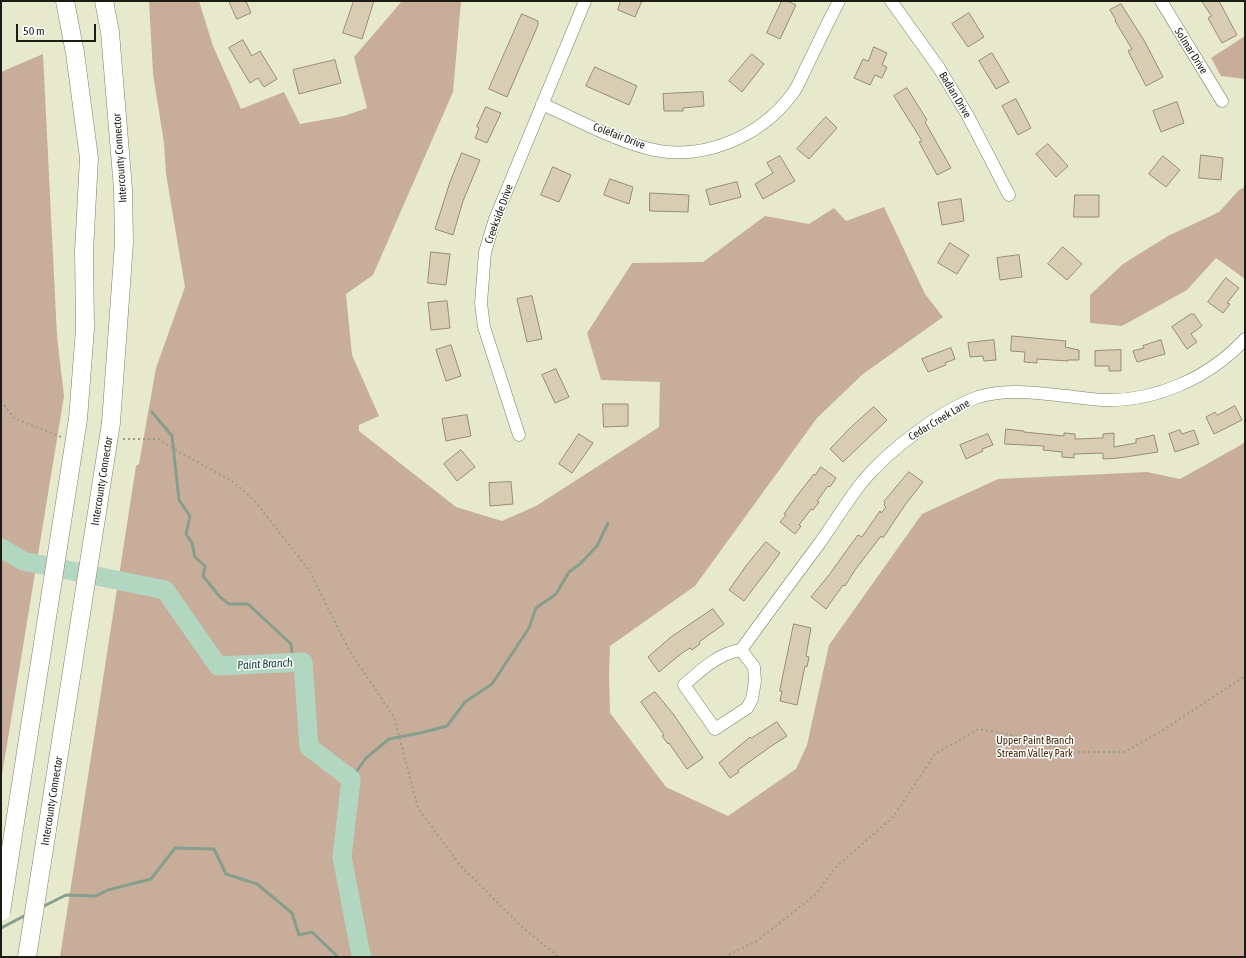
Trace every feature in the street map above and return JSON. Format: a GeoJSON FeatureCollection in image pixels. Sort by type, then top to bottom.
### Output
{"type":"FeatureCollection","features":[{"type":"Feature","properties":{"kind":"highway"},"geometry":{"type":"LineString","coordinates":[[1,912],[78,419],[85,329],[84,251],[88,158],[75,53],[65,1]]}},
{"type":"Feature","properties":{"kind":"highway","name":"Intercounty Connector"},"geometry":{"type":"LineString","coordinates":[[27,957],[111,422],[124,243],[123,189],[110,32],[104,1]]}},
{"type":"Feature","properties":{"kind":"street","name":"Creekside Drive"},"geometry":{"type":"LineString","coordinates":[[519,434],[484,327],[481,303],[485,252],[495,219],[585,1]]}},
{"type":"Feature","properties":{"kind":"street","name":"Colefair Drive"},"geometry":{"type":"LineString","coordinates":[[542,104],[622,140],[647,148],[672,152],[687,152],[716,147],[758,129],[778,111],[794,92],[839,1]]}},
{"type":"Feature","properties":{"kind":"street","name":"Badian Drive"},"geometry":{"type":"LineString","coordinates":[[891,1],[939,68],[968,116],[1009,196]]}},
{"type":"Feature","properties":{"kind":"street","name":"Solmar Drive"},"geometry":{"type":"LineString","coordinates":[[1161,1],[1222,101]]}},
{"type":"Feature","properties":{"kind":"street","name":"Cedar Creek Lane"},"geometry":{"type":"LineString","coordinates":[[741,650],[863,482],[888,455],[932,422],[956,408],[978,398],[997,393],[1022,392],[1103,400],[1126,399],[1148,395],[1175,387],[1195,378],[1225,358],[1245,339]]}},
{"type":"Feature","properties":{"kind":"street"},"geometry":{"type":"LineString","coordinates":[[741,650],[754,667],[755,681],[752,699],[747,708],[715,729],[684,685],[715,660],[731,651],[741,650]]}},
{"type":"Feature","properties":{"kind":"path"},"geometry":{"type":"LineString","coordinates":[[1,401],[14,418],[63,438]]}},
{"type":"Feature","properties":{"kind":"path"},"geometry":{"type":"LineString","coordinates":[[119,439],[158,439],[232,481],[253,499],[309,570],[349,650],[394,717],[418,808],[459,864],[523,928],[559,957]]}},
{"type":"Feature","properties":{"kind":"path"},"geometry":{"type":"LineString","coordinates":[[724,957],[757,941],[816,894],[834,869],[893,817],[936,754],[979,729],[1022,737],[1070,752],[1125,752],[1163,730],[1245,676]]}},
{"type":"Feature","properties":{"kind":"green space","name":"Upper Paint Branch Stream Valley Park"},"geometry":{"type":"Polygon","coordinates":[[[149,1],[199,1],[213,46],[241,109],[284,92],[300,124],[344,116],[367,108],[354,57],[402,1],[461,1],[453,92],[373,275],[346,294],[352,355],[379,416],[359,425],[359,431],[456,507],[502,521],[536,506],[659,427],[660,382],[601,380],[587,333],[632,263],[703,262],[765,216],[809,224],[834,208],[846,221],[884,207],[925,294],[943,317],[863,374],[817,418],[695,586],[610,646],[610,713],[666,787],[728,816],[796,769],[807,745],[829,645],[922,514],[998,479],[1147,472],[1180,479],[1245,442],[1245,957],[60,957],[136,466],[139,464],[156,368],[185,287],[166,174],[164,143],[153,74],[149,1]]]}},
{"type":"Feature","properties":{"kind":"green space"},"geometry":{"type":"Polygon","coordinates":[[[1245,36],[1245,79],[1221,76],[1211,58],[1245,36]]]}},
{"type":"Feature","properties":{"kind":"green space"},"geometry":{"type":"Polygon","coordinates":[[[43,54],[57,336],[64,396],[1,781],[1,72],[43,54]]]}},
{"type":"Feature","properties":{"kind":"green space"},"geometry":{"type":"Polygon","coordinates":[[[1245,187],[1245,279],[1216,258],[1187,290],[1122,326],[1090,323],[1090,295],[1123,264],[1168,236],[1219,212],[1239,190],[1245,187]]]}},
{"type":"Feature","properties":{"kind":"building"},"geometry":{"type":"Polygon","coordinates":[[[229,1],[246,1],[251,13],[237,19],[229,1]]]}},
{"type":"Feature","properties":{"kind":"building"},"geometry":{"type":"Polygon","coordinates":[[[354,1],[374,1],[362,39],[343,33],[354,1]]]}},
{"type":"Feature","properties":{"kind":"building"},"geometry":{"type":"Polygon","coordinates":[[[621,1],[642,1],[635,17],[618,10],[621,1]]]}},
{"type":"Feature","properties":{"kind":"building"},"geometry":{"type":"Polygon","coordinates":[[[782,1],[787,1],[796,5],[780,39],[767,33],[782,1]]]}},
{"type":"Feature","properties":{"kind":"building"},"geometry":{"type":"Polygon","coordinates":[[[1202,1],[1219,1],[1237,35],[1222,43],[1208,18],[1211,16],[1202,1]]]}},
{"type":"Feature","properties":{"kind":"building"},"geometry":{"type":"Polygon","coordinates":[[[1121,4],[1145,42],[1163,77],[1146,86],[1128,51],[1132,49],[1110,10],[1121,4]]]}},
{"type":"Feature","properties":{"kind":"building"},"geometry":{"type":"Polygon","coordinates":[[[969,13],[984,37],[968,47],[952,24],[969,13]]]}},
{"type":"Feature","properties":{"kind":"building"},"geometry":{"type":"Polygon","coordinates":[[[522,14],[538,21],[538,25],[507,97],[489,89],[522,14]]]}},
{"type":"Feature","properties":{"kind":"building"},"geometry":{"type":"Polygon","coordinates":[[[243,40],[252,56],[260,51],[277,79],[264,87],[258,78],[250,83],[229,48],[243,40]]]}},
{"type":"Feature","properties":{"kind":"building"},"geometry":{"type":"Polygon","coordinates":[[[874,47],[887,53],[882,65],[887,67],[882,78],[875,75],[870,85],[854,78],[863,59],[868,61],[874,47]]]}},
{"type":"Feature","properties":{"kind":"building"},"geometry":{"type":"Polygon","coordinates":[[[992,53],[1009,82],[996,89],[979,61],[992,53]]]}},
{"type":"Feature","properties":{"kind":"building"},"geometry":{"type":"Polygon","coordinates":[[[752,54],[764,64],[742,92],[729,81],[752,54]]]}},
{"type":"Feature","properties":{"kind":"building"},"geometry":{"type":"Polygon","coordinates":[[[335,60],[341,83],[299,94],[293,70],[335,60]]]}},
{"type":"Feature","properties":{"kind":"building"},"geometry":{"type":"Polygon","coordinates":[[[595,67],[637,86],[629,105],[586,86],[595,67]]]}},
{"type":"Feature","properties":{"kind":"building"},"geometry":{"type":"Polygon","coordinates":[[[907,88],[927,120],[925,122],[951,168],[937,175],[919,142],[922,141],[894,96],[907,88]]]}},
{"type":"Feature","properties":{"kind":"building"},"geometry":{"type":"Polygon","coordinates":[[[703,92],[704,106],[683,108],[683,111],[664,111],[663,94],[703,92]]]}},
{"type":"Feature","properties":{"kind":"building"},"geometry":{"type":"Polygon","coordinates":[[[1016,99],[1031,128],[1018,135],[1002,106],[1016,99]]]}},
{"type":"Feature","properties":{"kind":"building"},"geometry":{"type":"Polygon","coordinates":[[[1177,102],[1184,123],[1161,132],[1153,111],[1177,102]]]}},
{"type":"Feature","properties":{"kind":"building"},"geometry":{"type":"Polygon","coordinates":[[[486,107],[501,113],[487,143],[475,138],[479,128],[477,127],[486,107]]]}},
{"type":"Feature","properties":{"kind":"building"},"geometry":{"type":"Polygon","coordinates":[[[826,117],[837,128],[809,159],[797,149],[826,117]]]}},
{"type":"Feature","properties":{"kind":"building"},"geometry":{"type":"Polygon","coordinates":[[[1048,144],[1068,166],[1056,177],[1036,154],[1048,144]]]}},
{"type":"Feature","properties":{"kind":"building"},"geometry":{"type":"Polygon","coordinates":[[[462,153],[480,160],[463,201],[453,235],[435,229],[450,182],[462,153]]]}},
{"type":"Feature","properties":{"kind":"building"},"geometry":{"type":"Polygon","coordinates":[[[1201,155],[1223,158],[1221,180],[1199,178],[1201,155]]]}},
{"type":"Feature","properties":{"kind":"building"},"geometry":{"type":"Polygon","coordinates":[[[780,156],[795,181],[763,199],[755,184],[773,173],[767,163],[780,156]]]}},
{"type":"Feature","properties":{"kind":"building"},"geometry":{"type":"Polygon","coordinates":[[[1163,156],[1180,170],[1166,187],[1149,174],[1163,156]]]}},
{"type":"Feature","properties":{"kind":"building"},"geometry":{"type":"Polygon","coordinates":[[[553,167],[571,175],[559,202],[541,195],[553,167]]]}},
{"type":"Feature","properties":{"kind":"building"},"geometry":{"type":"Polygon","coordinates":[[[610,179],[633,187],[629,204],[604,195],[610,179]]]}},
{"type":"Feature","properties":{"kind":"building"},"geometry":{"type":"Polygon","coordinates":[[[737,182],[741,197],[710,205],[706,190],[737,182]]]}},
{"type":"Feature","properties":{"kind":"building"},"geometry":{"type":"Polygon","coordinates":[[[650,193],[689,195],[688,212],[650,211],[650,193]]]}},
{"type":"Feature","properties":{"kind":"building"},"geometry":{"type":"Polygon","coordinates":[[[1075,195],[1099,195],[1099,217],[1074,217],[1075,195]]]}},
{"type":"Feature","properties":{"kind":"building"},"geometry":{"type":"Polygon","coordinates":[[[961,199],[964,221],[942,225],[938,203],[961,199]]]}},
{"type":"Feature","properties":{"kind":"building"},"geometry":{"type":"Polygon","coordinates":[[[950,243],[969,255],[957,274],[938,263],[950,243]]]}},
{"type":"Feature","properties":{"kind":"building"},"geometry":{"type":"Polygon","coordinates":[[[1063,247],[1082,264],[1067,280],[1048,264],[1063,247]]]}},
{"type":"Feature","properties":{"kind":"building"},"geometry":{"type":"Polygon","coordinates":[[[431,252],[450,254],[446,285],[428,283],[431,252]]]}},
{"type":"Feature","properties":{"kind":"building"},"geometry":{"type":"Polygon","coordinates":[[[1019,255],[1022,277],[1000,280],[997,258],[1019,255]]]}},
{"type":"Feature","properties":{"kind":"building"},"geometry":{"type":"Polygon","coordinates":[[[1226,278],[1239,288],[1227,303],[1230,304],[1223,313],[1208,302],[1226,278]]]}},
{"type":"Feature","properties":{"kind":"building"},"geometry":{"type":"Polygon","coordinates":[[[532,296],[542,339],[527,342],[517,299],[532,296]]]}},
{"type":"Feature","properties":{"kind":"building"},"geometry":{"type":"Polygon","coordinates":[[[447,301],[450,328],[431,330],[428,303],[447,301]]]}},
{"type":"Feature","properties":{"kind":"building"},"geometry":{"type":"Polygon","coordinates":[[[1191,314],[1194,314],[1202,326],[1191,334],[1197,342],[1187,349],[1172,327],[1191,314]]]}},
{"type":"Feature","properties":{"kind":"building"},"geometry":{"type":"Polygon","coordinates":[[[1012,336],[1066,341],[1065,347],[1079,350],[1079,360],[1068,361],[1037,359],[1037,363],[1024,362],[1025,352],[1011,351],[1012,336]]]}},
{"type":"Feature","properties":{"kind":"building"},"geometry":{"type":"Polygon","coordinates":[[[994,340],[996,360],[984,361],[983,356],[970,357],[968,343],[994,340]]]}},
{"type":"Feature","properties":{"kind":"building"},"geometry":{"type":"Polygon","coordinates":[[[1161,340],[1165,354],[1137,362],[1133,351],[1144,348],[1143,346],[1161,340]]]}},
{"type":"Feature","properties":{"kind":"building"},"geometry":{"type":"Polygon","coordinates":[[[451,345],[461,376],[446,381],[436,350],[451,345]]]}},
{"type":"Feature","properties":{"kind":"building"},"geometry":{"type":"Polygon","coordinates":[[[951,348],[955,359],[945,363],[946,365],[928,372],[922,359],[951,348]]]}},
{"type":"Feature","properties":{"kind":"building"},"geometry":{"type":"Polygon","coordinates":[[[1121,350],[1121,371],[1109,371],[1109,366],[1095,366],[1095,351],[1121,350]]]}},
{"type":"Feature","properties":{"kind":"building"},"geometry":{"type":"Polygon","coordinates":[[[556,369],[569,397],[555,403],[542,375],[556,369]]]}},
{"type":"Feature","properties":{"kind":"building"},"geometry":{"type":"Polygon","coordinates":[[[603,404],[628,404],[628,426],[604,427],[603,404]]]}},
{"type":"Feature","properties":{"kind":"building"},"geometry":{"type":"Polygon","coordinates":[[[1235,406],[1242,420],[1214,434],[1206,417],[1215,412],[1217,415],[1235,406]]]}},
{"type":"Feature","properties":{"kind":"building"},"geometry":{"type":"Polygon","coordinates":[[[874,407],[887,420],[843,462],[830,449],[851,427],[874,407]]]}},
{"type":"Feature","properties":{"kind":"building"},"geometry":{"type":"Polygon","coordinates":[[[467,415],[471,436],[446,441],[442,419],[467,415]]]}},
{"type":"Feature","properties":{"kind":"building"},"geometry":{"type":"Polygon","coordinates":[[[1006,429],[1064,436],[1064,433],[1075,434],[1075,439],[1103,438],[1103,434],[1114,433],[1114,447],[1136,443],[1136,439],[1154,435],[1158,452],[1103,459],[1103,453],[1074,454],[1074,458],[1062,457],[1062,452],[1043,450],[1044,446],[1005,444],[1006,429]]]}},
{"type":"Feature","properties":{"kind":"building"},"geometry":{"type":"Polygon","coordinates":[[[1180,430],[1182,434],[1194,430],[1199,444],[1175,452],[1169,434],[1180,430]]]}},
{"type":"Feature","properties":{"kind":"building"},"geometry":{"type":"Polygon","coordinates":[[[579,434],[593,443],[572,473],[559,464],[579,434]]]}},
{"type":"Feature","properties":{"kind":"building"},"geometry":{"type":"Polygon","coordinates":[[[988,434],[993,445],[982,449],[983,451],[966,459],[960,445],[988,434]]]}},
{"type":"Feature","properties":{"kind":"building"},"geometry":{"type":"Polygon","coordinates":[[[461,450],[475,467],[457,481],[444,464],[461,450]]]}},
{"type":"Feature","properties":{"kind":"building"},"geometry":{"type":"Polygon","coordinates":[[[821,467],[836,478],[817,501],[819,502],[813,510],[811,509],[799,525],[801,526],[795,534],[780,522],[786,515],[784,514],[796,497],[821,467]]]}},
{"type":"Feature","properties":{"kind":"building"},"geometry":{"type":"Polygon","coordinates":[[[909,472],[923,482],[905,505],[883,538],[881,536],[855,570],[845,586],[843,585],[826,609],[811,597],[858,535],[862,537],[880,511],[881,513],[886,507],[884,502],[909,472]]]}},
{"type":"Feature","properties":{"kind":"building"},"geometry":{"type":"Polygon","coordinates":[[[511,482],[513,504],[490,506],[489,483],[511,482]]]}},
{"type":"Feature","properties":{"kind":"building"},"geometry":{"type":"Polygon","coordinates":[[[766,542],[780,553],[744,601],[729,590],[766,542]]]}},
{"type":"Feature","properties":{"kind":"building"},"geometry":{"type":"Polygon","coordinates":[[[713,609],[724,624],[699,642],[700,644],[692,650],[690,648],[682,653],[659,672],[648,657],[671,637],[713,609]]]}},
{"type":"Feature","properties":{"kind":"building"},"geometry":{"type":"Polygon","coordinates":[[[794,624],[811,628],[806,656],[809,657],[807,667],[805,666],[797,705],[780,701],[782,691],[780,691],[794,624]]]}},
{"type":"Feature","properties":{"kind":"building"},"geometry":{"type":"Polygon","coordinates":[[[655,692],[674,715],[703,758],[687,769],[669,743],[668,744],[662,736],[664,735],[641,702],[655,692]]]}},
{"type":"Feature","properties":{"kind":"building"},"geometry":{"type":"Polygon","coordinates":[[[777,722],[787,736],[738,770],[739,772],[730,778],[719,763],[750,737],[751,738],[777,722]]]}},
{"type":"Feature","properties":{"kind":"waterway"},"geometry":{"type":"LineString","coordinates":[[152,412],[172,436],[179,500],[190,516],[186,534],[192,543],[195,557],[205,566],[203,576],[220,597],[229,604],[248,604],[291,644],[293,662]]}},
{"type":"Feature","properties":{"kind":"waterway"},"geometry":{"type":"LineString","coordinates":[[351,779],[366,758],[389,739],[447,726],[465,702],[492,684],[529,628],[536,608],[556,594],[569,572],[580,564],[597,546],[608,523]]}},
{"type":"Feature","properties":{"kind":"waterway","name":"Paint Branch"},"geometry":{"type":"LineString","coordinates":[[1,548],[23,561],[165,590],[218,666],[303,662],[309,747],[351,779],[342,857],[362,957]]}},
{"type":"Feature","properties":{"kind":"waterway"},"geometry":{"type":"LineString","coordinates":[[42,907],[66,895],[96,896],[108,890],[151,879],[175,848],[214,849],[226,874],[257,884],[292,913],[299,935],[312,932],[338,957]]}},
{"type":"Feature","properties":{"kind":"waterway"},"geometry":{"type":"LineString","coordinates":[[1,928],[28,914]]}}]}
